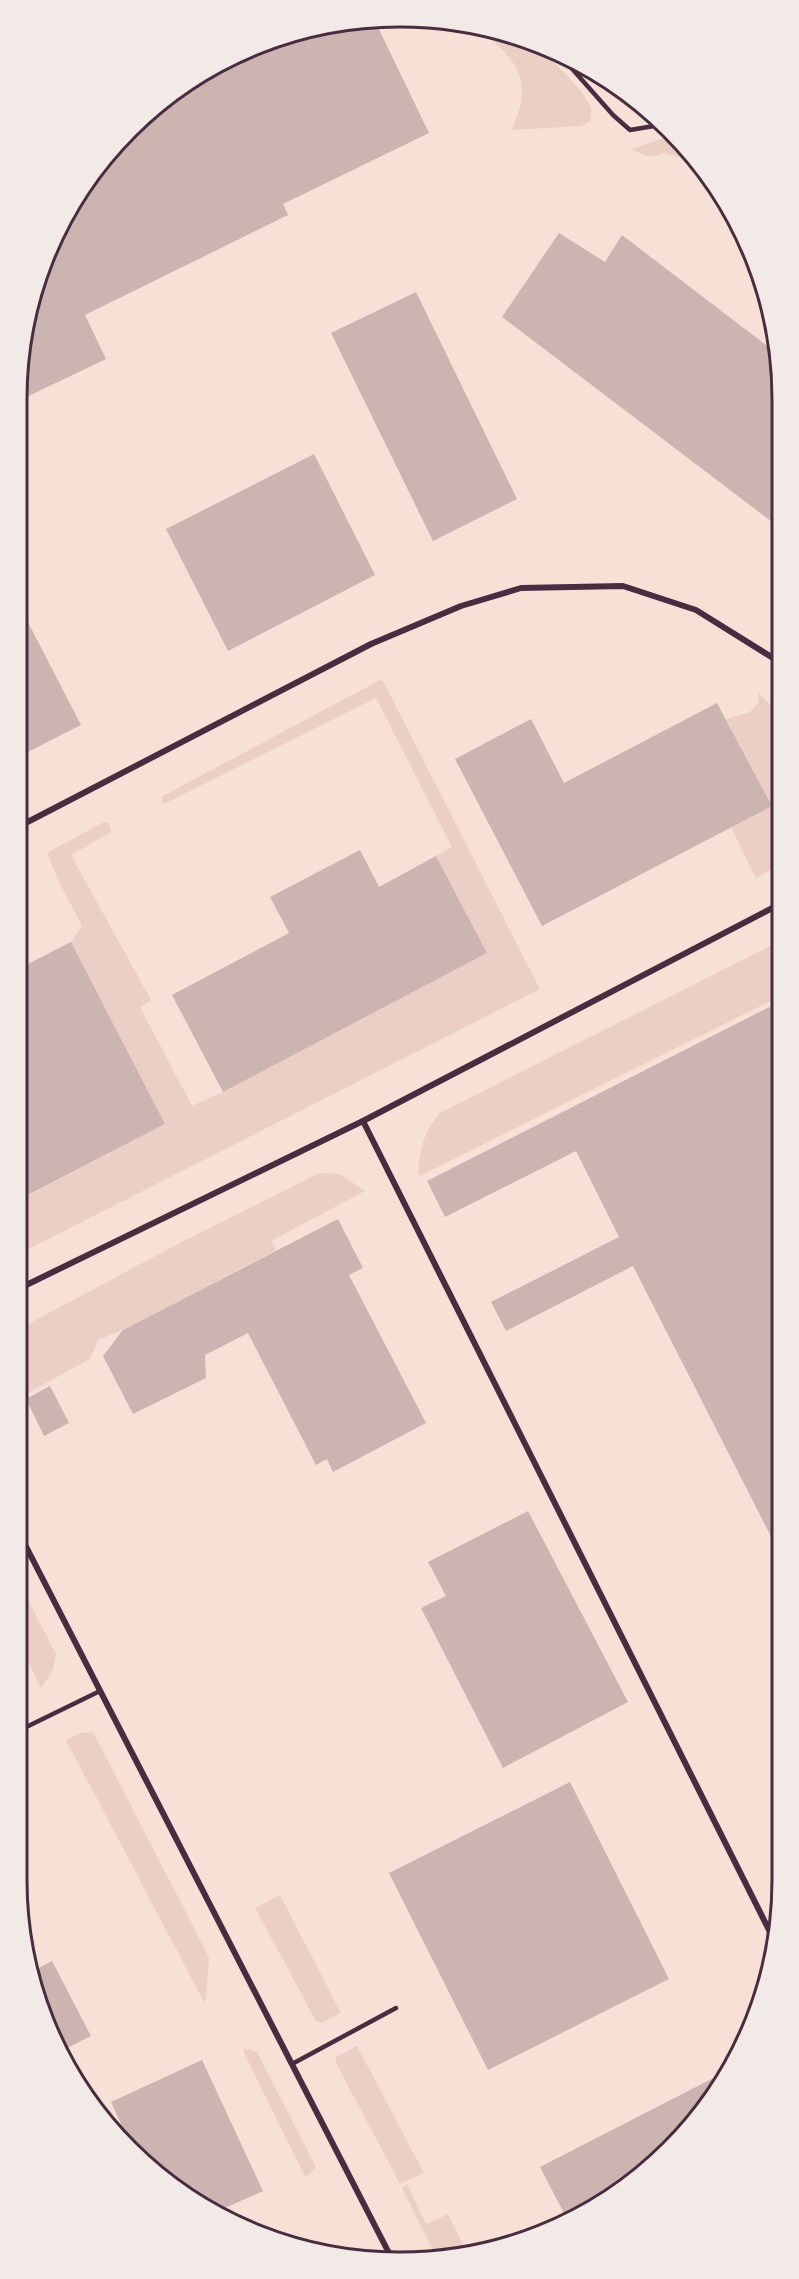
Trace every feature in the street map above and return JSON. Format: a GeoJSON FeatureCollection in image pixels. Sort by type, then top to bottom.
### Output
{"type":"FeatureCollection","features":[{"type":"Feature","properties":{"kind":"street"},"geometry":{"type":"LineString","coordinates":[[27,822],[371,644],[461,606],[521,588],[623,586],[696,609],[772,657]]}},
{"type":"Feature","properties":{"kind":"street"},"geometry":{"type":"LineString","coordinates":[[27,1285],[363,1121],[772,908]]}},
{"type":"Feature","properties":{"kind":"street"},"geometry":{"type":"LineString","coordinates":[[363,1121],[769,1930]]}},
{"type":"Feature","properties":{"kind":"street"},"geometry":{"type":"LineString","coordinates":[[27,1548],[388,2252]]}},
{"type":"Feature","properties":{"kind":"lane"},"geometry":{"type":"LineString","coordinates":[[573,70],[613,115],[630,130],[653,126]]}},
{"type":"Feature","properties":{"kind":"lane"},"geometry":{"type":"LineString","coordinates":[[27,1726],[100,1690]]}},
{"type":"Feature","properties":{"kind":"lane"},"geometry":{"type":"LineString","coordinates":[[292,2064],[396,2008]]}},
{"type":"Feature","properties":{"kind":"shaded area"},"geometry":{"type":"Polygon","coordinates":[[[490,38],[548,58],[565,73],[588,101],[591,108],[590,122],[581,126],[511,130],[522,97],[522,84],[512,61],[490,38]]]}},
{"type":"Feature","properties":{"kind":"shaded area"},"geometry":{"type":"Polygon","coordinates":[[[611,93],[631,108],[625,105],[611,93]]]}},
{"type":"Feature","properties":{"kind":"shaded area"},"geometry":{"type":"Polygon","coordinates":[[[665,138],[683,158],[664,153],[646,156],[631,149],[665,138]]]}},
{"type":"Feature","properties":{"kind":"shaded area"},"geometry":{"type":"Polygon","coordinates":[[[382,679],[540,989],[27,1250],[27,1196],[165,1124],[71,942],[82,926],[47,853],[104,822],[109,824],[111,832],[71,855],[151,1000],[140,1007],[192,1106],[223,1092],[487,953],[436,856],[452,847],[376,698],[164,804],[161,797],[382,679]]]}},
{"type":"Feature","properties":{"kind":"shaded area"},"geometry":{"type":"Polygon","coordinates":[[[758,693],[772,706],[772,806],[726,719],[750,712],[759,702],[758,693]]]}},
{"type":"Feature","properties":{"kind":"shaded area"},"geometry":{"type":"Polygon","coordinates":[[[772,806],[772,869],[756,878],[731,827],[772,806]]]}},
{"type":"Feature","properties":{"kind":"shaded area"},"geometry":{"type":"Polygon","coordinates":[[[772,945],[772,1000],[420,1176],[418,1172],[424,1140],[440,1113],[772,945]]]}},
{"type":"Feature","properties":{"kind":"shaded area"},"geometry":{"type":"Polygon","coordinates":[[[319,1173],[340,1174],[365,1191],[271,1241],[276,1250],[123,1330],[98,1340],[90,1359],[27,1394],[27,1327],[32,1322],[180,1243],[319,1173]]]}},
{"type":"Feature","properties":{"kind":"shaded area"},"geometry":{"type":"Polygon","coordinates":[[[27,1598],[56,1654],[53,1670],[41,1688],[27,1659],[27,1598]]]}},
{"type":"Feature","properties":{"kind":"shaded area"},"geometry":{"type":"Polygon","coordinates":[[[93,1732],[209,1957],[204,2002],[66,1740],[81,1733],[93,1732]]]}},
{"type":"Feature","properties":{"kind":"shaded area"},"geometry":{"type":"Polygon","coordinates":[[[280,1895],[341,2013],[321,2023],[316,2021],[255,1908],[280,1895]]]}},
{"type":"Feature","properties":{"kind":"shaded area"},"geometry":{"type":"Polygon","coordinates":[[[357,2046],[424,2173],[400,2184],[336,2063],[336,2057],[357,2046]]]}},
{"type":"Feature","properties":{"kind":"shaded area"},"geometry":{"type":"Polygon","coordinates":[[[243,2050],[257,2052],[316,2167],[306,2178],[246,2057],[243,2050]]]}},
{"type":"Feature","properties":{"kind":"shaded area"},"geometry":{"type":"Polygon","coordinates":[[[407,2184],[426,2224],[448,2214],[464,2246],[433,2250],[402,2188],[407,2184]]]}},
{"type":"Feature","properties":{"kind":"building"},"geometry":{"type":"Polygon","coordinates":[[[378,28],[429,133],[283,204],[288,215],[85,315],[106,359],[27,397],[34,327],[55,257],[77,213],[119,154],[154,119],[173,104],[235,65],[303,40],[351,30],[378,28]]]}},
{"type":"Feature","properties":{"kind":"building"},"geometry":{"type":"Polygon","coordinates":[[[559,233],[605,262],[622,235],[768,347],[772,400],[772,522],[502,317],[559,233]]]}},
{"type":"Feature","properties":{"kind":"building"},"geometry":{"type":"Polygon","coordinates":[[[416,292],[517,499],[433,541],[331,333],[416,292]]]}},
{"type":"Feature","properties":{"kind":"building"},"geometry":{"type":"Polygon","coordinates":[[[314,454],[375,575],[228,651],[166,529],[314,454]]]}},
{"type":"Feature","properties":{"kind":"building"},"geometry":{"type":"Polygon","coordinates":[[[27,620],[81,725],[27,752],[27,620]]]}},
{"type":"Feature","properties":{"kind":"building"},"geometry":{"type":"Polygon","coordinates":[[[717,703],[772,806],[542,926],[455,759],[531,719],[564,783],[717,703]]]}},
{"type":"Feature","properties":{"kind":"building"},"geometry":{"type":"Polygon","coordinates":[[[360,850],[379,887],[436,856],[487,953],[223,1092],[172,995],[289,933],[270,897],[360,850]]]}},
{"type":"Feature","properties":{"kind":"building"},"geometry":{"type":"Polygon","coordinates":[[[71,942],[165,1124],[27,1195],[27,964],[71,942]]]}},
{"type":"Feature","properties":{"kind":"building"},"geometry":{"type":"Polygon","coordinates":[[[772,1006],[772,1538],[633,1266],[506,1331],[491,1302],[619,1237],[576,1151],[445,1217],[427,1181],[772,1006]]]}},
{"type":"Feature","properties":{"kind":"building"},"geometry":{"type":"Polygon","coordinates":[[[338,1219],[363,1268],[349,1275],[426,1423],[333,1472],[327,1459],[316,1465],[248,1333],[205,1355],[206,1378],[133,1414],[103,1356],[123,1330],[338,1219]]]}},
{"type":"Feature","properties":{"kind":"building"},"geometry":{"type":"Polygon","coordinates":[[[50,1386],[69,1423],[44,1436],[27,1398],[50,1386]]]}},
{"type":"Feature","properties":{"kind":"building"},"geometry":{"type":"Polygon","coordinates":[[[528,1511],[628,1702],[503,1768],[421,1608],[446,1596],[428,1562],[528,1511]]]}},
{"type":"Feature","properties":{"kind":"building"},"geometry":{"type":"Polygon","coordinates":[[[570,1782],[669,1979],[488,2070],[389,1873],[570,1782]]]}},
{"type":"Feature","properties":{"kind":"building"},"geometry":{"type":"Polygon","coordinates":[[[52,1961],[91,2036],[67,2048],[55,2022],[38,1968],[52,1961]]]}},
{"type":"Feature","properties":{"kind":"building"},"geometry":{"type":"Polygon","coordinates":[[[202,2060],[263,2191],[224,2208],[213,2202],[173,2175],[136,2143],[124,2130],[111,2102],[202,2060]]]}},
{"type":"Feature","properties":{"kind":"building"},"geometry":{"type":"Polygon","coordinates":[[[715,2077],[680,2125],[645,2160],[606,2189],[564,2214],[540,2167],[715,2077]]]}}]}
